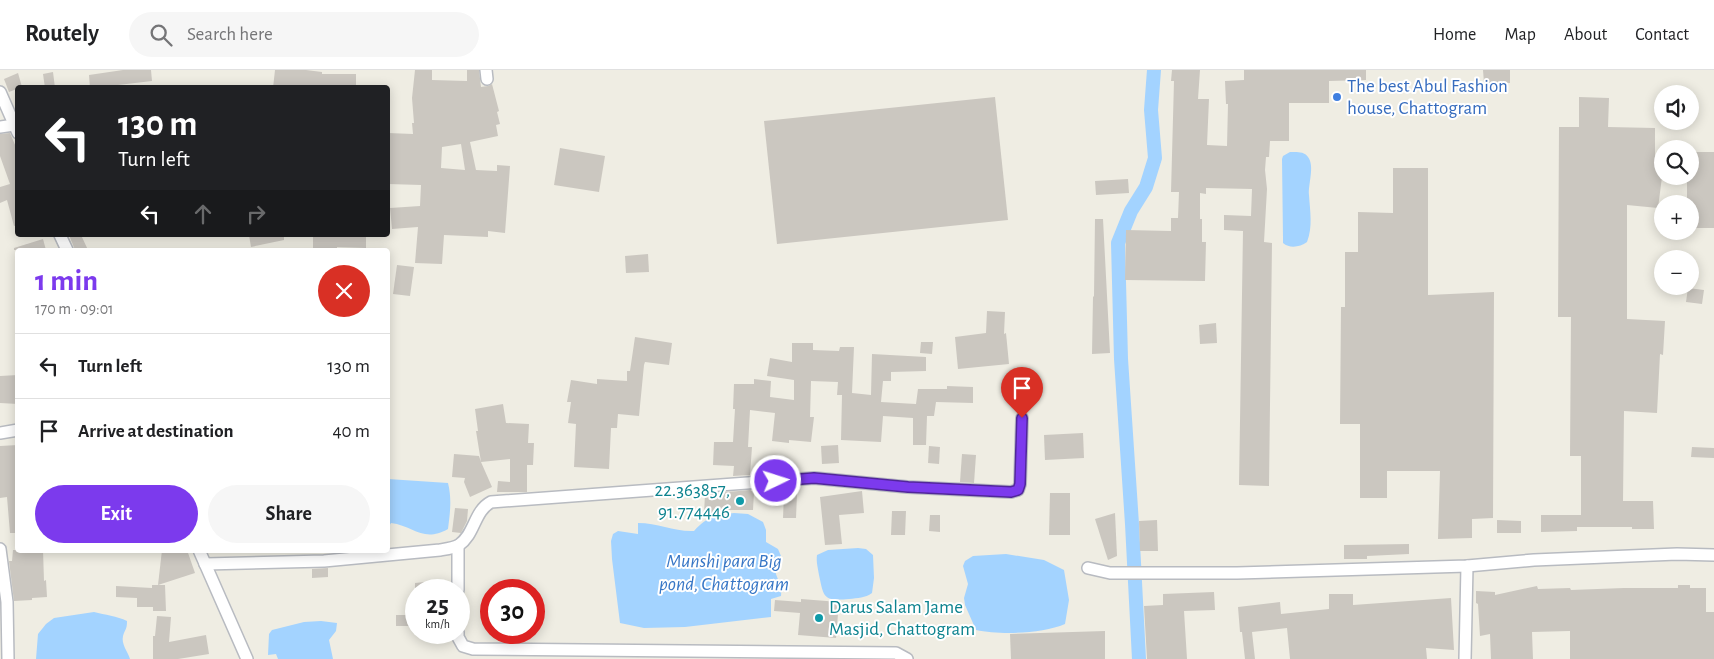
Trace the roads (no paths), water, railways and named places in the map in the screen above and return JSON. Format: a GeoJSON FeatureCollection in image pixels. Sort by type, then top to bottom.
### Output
{"type":"FeatureCollection","features":[{"type":"Feature","properties":{"kind":"street"},"geometry":{"type":"LineString","coordinates":[[0,92],[15,127]]}},
{"type":"Feature","properties":{"kind":"street"},"geometry":{"type":"LineString","coordinates":[[0,127],[15,129]]}},
{"type":"Feature","properties":{"kind":"street"},"geometry":{"type":"LineString","coordinates":[[205,564],[324,561],[440,550],[458,546],[469,536],[482,507],[491,502],[814,478],[908,487],[1011,492],[1018,490],[1020,484],[1022,418]]}},
{"type":"Feature","properties":{"kind":"street"},"geometry":{"type":"LineString","coordinates":[[0,433],[15,430]]}},
{"type":"Feature","properties":{"kind":"street"},"geometry":{"type":"LineString","coordinates":[[458,546],[458,579]]}},
{"type":"Feature","properties":{"kind":"street"},"geometry":{"type":"LineString","coordinates":[[0,548],[7,602],[4,646],[8,659]]}},
{"type":"Feature","properties":{"kind":"street"},"geometry":{"type":"LineString","coordinates":[[200,553],[247,659]]}},
{"type":"Feature","properties":{"kind":"street"},"geometry":{"type":"LineString","coordinates":[[1088,568],[1110,573],[1237,573],[1466,566],[1534,560],[1714,554]]}},
{"type":"Feature","properties":{"kind":"street"},"geometry":{"type":"LineString","coordinates":[[1465,659],[1466,566]]}},
{"type":"Feature","properties":{"kind":"street"},"geometry":{"type":"LineString","coordinates":[[462,644],[473,649],[652,655],[896,653],[907,659]]}},
{"type":"Feature","properties":{"kind":"water"},"geometry":{"type":"Polygon","coordinates":[[[1290,152],[1304,154],[1308,157],[1311,165],[1309,191],[1310,231],[1307,242],[1295,247],[1283,243],[1282,159],[1283,156],[1290,152]]]}},
{"type":"Feature","properties":{"kind":"water"},"geometry":{"type":"Polygon","coordinates":[[[390,479],[448,483],[450,512],[448,529],[439,533],[425,534],[391,523],[390,525],[390,479]]]}},
{"type":"Feature","properties":{"kind":"water","name":"Munshi para Big pond, Chattogram"},"geometry":{"type":"Polygon","coordinates":[[[734,513],[748,514],[763,522],[766,530],[766,542],[778,549],[781,556],[775,571],[780,585],[781,596],[771,599],[771,617],[685,627],[644,628],[620,623],[612,559],[611,541],[613,534],[618,531],[638,534],[638,523],[694,531],[703,522],[721,515],[734,513]]]}},
{"type":"Feature","properties":{"kind":"water"},"geometry":{"type":"Polygon","coordinates":[[[866,549],[873,555],[874,578],[872,593],[864,597],[849,599],[829,598],[824,593],[821,583],[817,555],[828,550],[866,549]]]}},
{"type":"Feature","properties":{"kind":"water"},"geometry":{"type":"Polygon","coordinates":[[[1006,554],[1044,560],[1064,570],[1069,600],[1065,624],[1045,630],[1021,633],[997,633],[976,630],[965,605],[964,598],[968,584],[963,566],[965,561],[973,556],[1006,554]]]}},
{"type":"Feature","properties":{"kind":"water"},"geometry":{"type":"Polygon","coordinates":[[[94,612],[127,621],[123,639],[130,659],[36,659],[38,634],[46,624],[54,618],[94,612]]]}},
{"type":"Feature","properties":{"kind":"water"},"geometry":{"type":"Polygon","coordinates":[[[321,621],[337,623],[336,631],[329,640],[333,659],[278,659],[276,654],[268,655],[269,634],[272,630],[304,622],[321,621]]]}},
{"type":"Feature","properties":{"kind":"waterway"},"geometry":{"type":"LineString","coordinates":[[1139,659],[1121,359],[1118,243],[1131,211],[1146,187],[1155,158],[1151,110],[1154,70]]}},
{"type":"Feature","properties":{"kind":"place","name":"The best Abul Fashion house, Chattogram"},"geometry":{"type":"Point","coordinates":[1337,97]}},
{"type":"Feature","properties":{"kind":"place","name":"22.363857, 91.774446"},"geometry":{"type":"Point","coordinates":[740,501]}},
{"type":"Feature","properties":{"kind":"place","name":"Darus Salam Jame Masjid, Chattogram"},"geometry":{"type":"Point","coordinates":[819,618]}}]}
